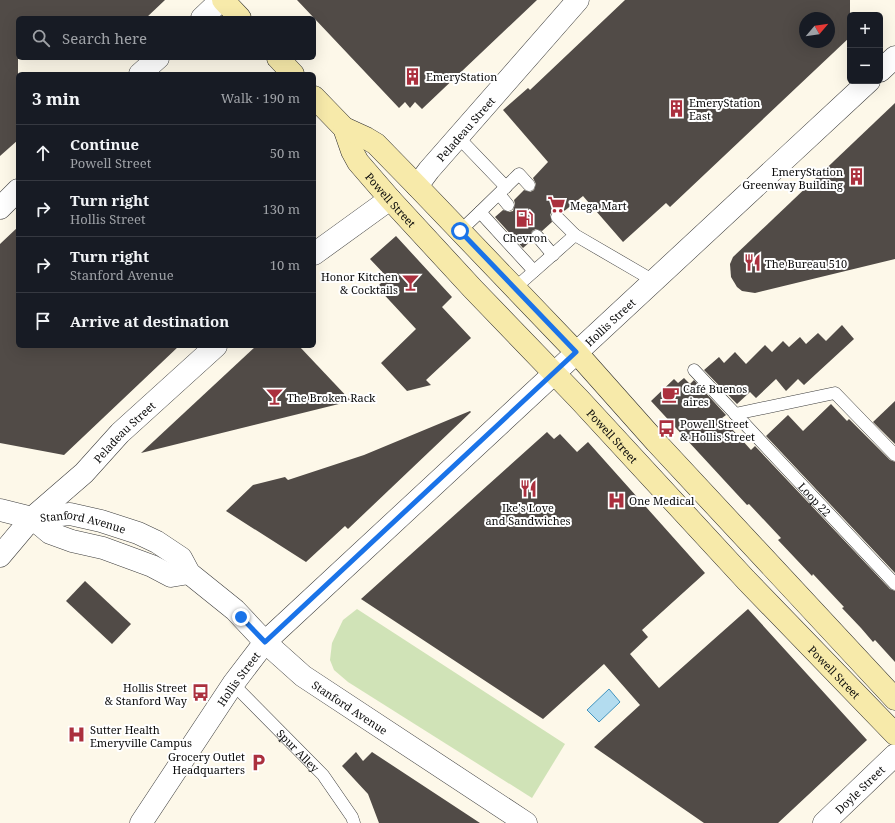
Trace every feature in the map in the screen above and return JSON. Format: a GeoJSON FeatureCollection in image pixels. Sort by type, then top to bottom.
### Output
{"type":"FeatureCollection","features":[{"type":"Feature","properties":{"kind":"main road"},"geometry":{"type":"LineString","coordinates":[[222,0],[238,16]]}},
{"type":"Feature","properties":{"kind":"main road"},"geometry":{"type":"LineString","coordinates":[[280,60],[291,72]]}},
{"type":"Feature","properties":{"kind":"main road","name":"Powell Street"},"geometry":{"type":"LineString","coordinates":[[316,99],[344,128],[376,144],[417,186],[576,352],[656,442],[895,699]]}},
{"type":"Feature","properties":{"kind":"main road","name":"Powell Street"},"geometry":{"type":"LineString","coordinates":[[344,128],[352,151],[358,162],[390,199],[746,580],[895,734]]}},
{"type":"Feature","properties":{"kind":"street"},"geometry":{"type":"LineString","coordinates":[[204,16],[222,0]]}},
{"type":"Feature","properties":{"kind":"street","name":"Peladeau Street"},"geometry":{"type":"LineString","coordinates":[[417,186],[429,170],[578,0]]}},
{"type":"Feature","properties":{"kind":"street"},"geometry":{"type":"LineString","coordinates":[[883,68],[895,57]]}},
{"type":"Feature","properties":{"kind":"street"},"geometry":{"type":"LineString","coordinates":[[142,72],[156,60]]}},
{"type":"Feature","properties":{"kind":"street","name":"Hollis Street"},"geometry":{"type":"LineString","coordinates":[[141,823],[233,684],[265,642],[866,84]]}},
{"type":"Feature","properties":{"kind":"street"},"geometry":{"type":"LineString","coordinates":[[0,208],[16,192]]}},
{"type":"Feature","properties":{"kind":"street"},"geometry":{"type":"LineString","coordinates":[[316,253],[390,199]]}},
{"type":"Feature","properties":{"kind":"street","name":"Peladeau Street"},"geometry":{"type":"LineString","coordinates":[[0,556],[32,518],[84,473],[120,433],[214,348]]}},
{"type":"Feature","properties":{"kind":"street","name":"Stanford Avenue"},"geometry":{"type":"LineString","coordinates":[[0,510],[32,518],[50,533],[72,541],[103,548],[152,566],[171,576],[189,573],[234,610],[265,642],[303,676],[526,823]]}},
{"type":"Feature","properties":{"kind":"street","name":"Doyle Street"},"geometry":{"type":"LineString","coordinates":[[824,823],[895,755]]}},
{"type":"Feature","properties":{"kind":"lane"},"geometry":{"type":"LineString","coordinates":[[458,137],[502,191],[508,205]]}},
{"type":"Feature","properties":{"kind":"lane"},"geometry":{"type":"LineString","coordinates":[[460,231],[519,174],[529,185]]}},
{"type":"Feature","properties":{"kind":"lane"},"geometry":{"type":"LineString","coordinates":[[480,212],[534,271]]}},
{"type":"Feature","properties":{"kind":"lane"},"geometry":{"type":"LineString","coordinates":[[557,218],[575,235],[654,280]]}},
{"type":"Feature","properties":{"kind":"lane"},"geometry":{"type":"LineString","coordinates":[[515,288],[575,235]]}},
{"type":"Feature","properties":{"kind":"lane"},"geometry":{"type":"LineString","coordinates":[[537,236],[553,255]]}},
{"type":"Feature","properties":{"kind":"lane","name":"Loop 22"},"geometry":{"type":"LineString","coordinates":[[694,370],[895,584]]}},
{"type":"Feature","properties":{"kind":"lane"},"geometry":{"type":"LineString","coordinates":[[735,414],[835,393],[895,455]]}},
{"type":"Feature","properties":{"kind":"lane","name":"Spur Alley"},"geometry":{"type":"LineString","coordinates":[[233,684],[323,776],[352,817],[354,823]]}},
{"type":"Feature","properties":{"kind":"green space"},"geometry":{"type":"Polygon","coordinates":[[[357,609],[565,744],[532,798],[348,682],[334,670],[330,660],[332,643],[343,620],[357,609]]]}},
{"type":"Feature","properties":{"kind":"water"},"geometry":{"type":"Polygon","coordinates":[[[609,689],[620,702],[599,722],[587,710],[609,689]]]}},
{"type":"Feature","properties":{"kind":"building"},"geometry":{"type":"Polygon","coordinates":[[[0,0],[165,0],[148,16],[16,16],[16,60],[18,60],[18,72],[16,72],[16,142],[0,156],[0,0]]]}},
{"type":"Feature","properties":{"kind":"building","name":"EmeryStation"},"geometry":{"type":"Polygon","coordinates":[[[297,0],[537,0],[422,109],[415,102],[410,108],[405,102],[399,108],[316,20],[316,16],[312,16],[297,0]]]}},
{"type":"Feature","properties":{"kind":"building","name":"EmeryStation East"},"geometry":{"type":"Polygon","coordinates":[[[625,0],[850,0],[850,12],[847,12],[847,40],[670,207],[666,203],[623,242],[583,196],[563,212],[559,210],[552,211],[550,215],[552,222],[542,231],[536,229],[532,231],[530,237],[531,241],[523,248],[495,217],[503,210],[509,212],[513,211],[515,204],[514,200],[524,190],[530,192],[534,190],[536,184],[533,178],[548,162],[503,110],[528,88],[530,90],[625,0]]]}},
{"type":"Feature","properties":{"kind":"building","name":"EmeryStation Greenway Building"},"geometry":{"type":"Polygon","coordinates":[[[895,103],[895,259],[755,293],[742,291],[737,287],[731,277],[730,264],[733,257],[895,103]]]}},
{"type":"Feature","properties":{"kind":"building"},"geometry":{"type":"Polygon","coordinates":[[[16,229],[16,348],[177,348],[64,455],[0,443],[0,244],[16,229]]]}},
{"type":"Feature","properties":{"kind":"building"},"geometry":{"type":"Polygon","coordinates":[[[396,236],[452,297],[442,307],[471,338],[426,380],[431,385],[407,391],[381,363],[416,329],[377,287],[387,277],[370,259],[396,236]]]}},
{"type":"Feature","properties":{"kind":"building"},"geometry":{"type":"Polygon","coordinates":[[[842,325],[854,339],[804,385],[798,379],[786,391],[776,379],[756,398],[750,392],[737,404],[704,370],[719,357],[724,363],[735,352],[746,364],[765,345],[772,352],[783,341],[789,347],[800,337],[806,344],[818,333],[826,341],[842,325]]]}},
{"type":"Feature","properties":{"kind":"building","name":"The Broken Rack"},"geometry":{"type":"Polygon","coordinates":[[[254,348],[301,348],[351,401],[141,453],[254,348]]]}},
{"type":"Feature","properties":{"kind":"building"},"geometry":{"type":"Polygon","coordinates":[[[684,378],[690,384],[694,380],[726,415],[722,418],[751,450],[755,446],[890,589],[895,591],[895,662],[875,640],[873,642],[842,608],[844,607],[778,540],[781,538],[749,504],[747,505],[651,401],[674,379],[678,383],[684,378]]]}},
{"type":"Feature","properties":{"kind":"building"},"geometry":{"type":"Polygon","coordinates":[[[895,401],[895,444],[873,422],[895,401]]]}},
{"type":"Feature","properties":{"kind":"building"},"geometry":{"type":"Polygon","coordinates":[[[831,404],[847,421],[849,419],[890,460],[895,462],[895,573],[766,436],[788,415],[803,431],[831,404]]]}},
{"type":"Feature","properties":{"kind":"building"},"geometry":{"type":"Polygon","coordinates":[[[470,411],[471,412],[348,529],[345,526],[306,562],[226,511],[253,485],[285,477],[288,480],[364,455],[470,411]]]}},
{"type":"Feature","properties":{"kind":"building"},"geometry":{"type":"Polygon","coordinates":[[[547,432],[554,439],[560,434],[577,452],[588,442],[705,573],[642,630],[648,637],[630,654],[659,688],[748,609],[867,740],[778,823],[704,823],[594,747],[640,705],[604,664],[543,719],[361,599],[547,432]]]}},
{"type":"Feature","properties":{"kind":"building"},"geometry":{"type":"Polygon","coordinates":[[[85,581],[131,624],[112,644],[66,601],[85,581]]]}},
{"type":"Feature","properties":{"kind":"building"},"geometry":{"type":"Polygon","coordinates":[[[356,752],[363,761],[372,752],[480,823],[379,823],[368,794],[342,766],[356,752]]]}},
{"type":"Feature","properties":{"kind":"place","name":"EmeryStation"},"geometry":{"type":"Point","coordinates":[413,76]}},
{"type":"Feature","properties":{"kind":"place","name":"EmeryStation East"},"geometry":{"type":"Point","coordinates":[676,108]}},
{"type":"Feature","properties":{"kind":"place","name":"EmeryStation Greenway Building"},"geometry":{"type":"Point","coordinates":[856,177]}},
{"type":"Feature","properties":{"kind":"place","name":"Mega Mart"},"geometry":{"type":"Point","coordinates":[557,205]}},
{"type":"Feature","properties":{"kind":"place","name":"Chevron"},"geometry":{"type":"Point","coordinates":[525,219]}},
{"type":"Feature","properties":{"kind":"place","name":"The Bureau 510"},"geometry":{"type":"Point","coordinates":[752,263]}},
{"type":"Feature","properties":{"kind":"place","name":"Honor Kitchen & Cocktails"},"geometry":{"type":"Point","coordinates":[411,282]}},
{"type":"Feature","properties":{"kind":"place","name":"Café Buenos aires"},"geometry":{"type":"Point","coordinates":[670,394]}},
{"type":"Feature","properties":{"kind":"place","name":"The Broken Rack"},"geometry":{"type":"Point","coordinates":[274,397]}},
{"type":"Feature","properties":{"kind":"place","name":"Powell Street & Hollis Street"},"geometry":{"type":"Point","coordinates":[667,429]}},
{"type":"Feature","properties":{"kind":"place","name":"Ike's Love and Sandwiches"},"geometry":{"type":"Point","coordinates":[528,489]}},
{"type":"Feature","properties":{"kind":"place","name":"One Medical"},"geometry":{"type":"Point","coordinates":[616,500]}},
{"type":"Feature","properties":{"kind":"place","name":"Hollis Street & Stanford Way"},"geometry":{"type":"Point","coordinates":[200,693]}},
{"type":"Feature","properties":{"kind":"place","name":"Sutter Health Emeryville Campus"},"geometry":{"type":"Point","coordinates":[77,735]}},
{"type":"Feature","properties":{"kind":"place","name":"Grocery Outlet Headquarters"},"geometry":{"type":"Point","coordinates":[258,762]}},
{"type":"Feature","properties":{"kind":"route"},"geometry":{"type":"LineString","coordinates":[[241,617],[265,642],[576,352],[460,231]]}}]}
